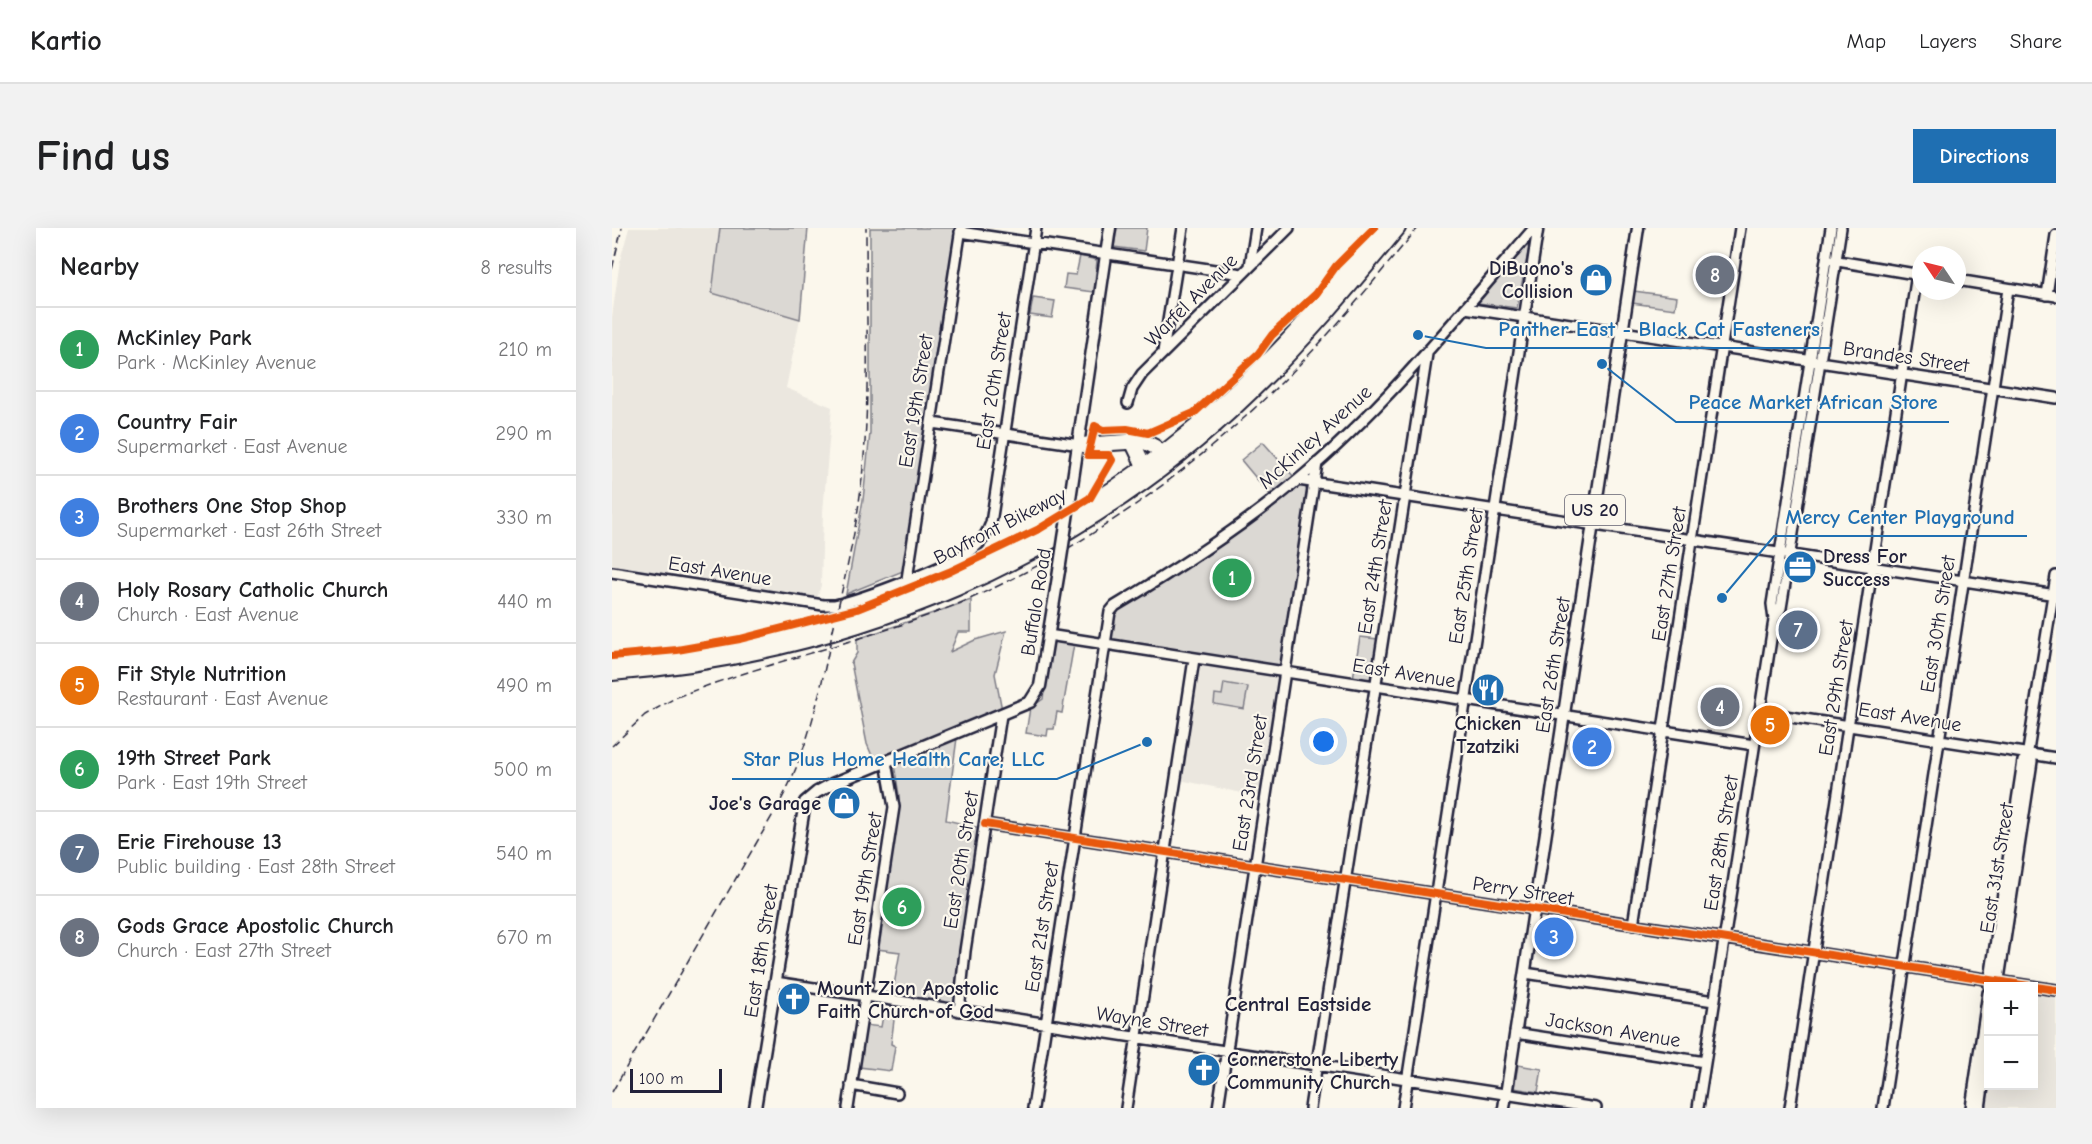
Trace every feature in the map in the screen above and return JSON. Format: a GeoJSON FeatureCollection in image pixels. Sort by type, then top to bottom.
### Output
{"type":"FeatureCollection","features":[{"type":"Feature","properties":{"kind":"highway"},"geometry":{"type":"LineString","coordinates":[[612,673],[702,652],[778,638],[895,602],[956,577],[1017,548],[1076,514],[1144,468],[1166,459],[1194,429],[1271,357],[1322,303],[1383,228]]}},
{"type":"Feature","properties":{"kind":"highway"},"geometry":{"type":"LineString","coordinates":[[612,662],[647,665],[702,664],[790,646],[843,632],[927,602],[998,570],[1057,538],[1113,503],[1166,459],[1227,415],[1299,345],[1398,228]]}},
{"type":"Feature","properties":{"kind":"highway"},"geometry":{"type":"LineString","coordinates":[[1080,446],[1132,441],[1149,442],[1166,459]]}},
{"type":"Feature","properties":{"kind":"highway"},"geometry":{"type":"LineString","coordinates":[[1132,441],[1144,468]]}},
{"type":"Feature","properties":{"kind":"main road","name":"Buffalo Road"},"geometry":{"type":"LineString","coordinates":[[806,799],[826,787],[1030,702],[1038,692],[1080,446],[1110,228]]}},
{"type":"Feature","properties":{"kind":"main road","name":"East 26th Street"},"geometry":{"type":"LineString","coordinates":[[1504,1108],[1638,228]]}},
{"type":"Feature","properties":{"kind":"main road","name":"East 18th Street"},"geometry":{"type":"LineString","coordinates":[[755,1108],[802,810],[806,799]]}},
{"type":"Feature","properties":{"kind":"street","name":"East 20th Street"},"geometry":{"type":"LineString","coordinates":[[984,538],[991,523],[1036,228]]}},
{"type":"Feature","properties":{"kind":"street"},"geometry":{"type":"LineString","coordinates":[[1163,352],[1183,228]]}},
{"type":"Feature","properties":{"kind":"street"},"geometry":{"type":"LineString","coordinates":[[1250,266],[1256,228]]}},
{"type":"Feature","properties":{"kind":"street","name":"Warfel Avenue"},"geometry":{"type":"LineString","coordinates":[[1128,404],[1135,382],[1289,228]]}},
{"type":"Feature","properties":{"kind":"street","name":"McKinley Avenue"},"geometry":{"type":"LineString","coordinates":[[1104,644],[1110,614],[1115,606],[1219,540],[1317,463],[1370,413],[1427,352],[1536,228]]}},
{"type":"Feature","properties":{"kind":"street","name":"East 25th Street"},"geometry":{"type":"LineString","coordinates":[[1403,1108],[1536,228]]}},
{"type":"Feature","properties":{"kind":"street","name":"East 27th Street"},"geometry":{"type":"LineString","coordinates":[[1634,925],[1740,228]]}},
{"type":"Feature","properties":{"kind":"street","name":"East 28th Street"},"geometry":{"type":"LineString","coordinates":[[1815,362],[1825,259],[1831,228]]}},
{"type":"Feature","properties":{"kind":"street","name":"East 28th Street"},"geometry":{"type":"LineString","coordinates":[[1698,1108],[1774,620],[1781,608],[1785,553],[1815,362],[1841,228]]}},
{"type":"Feature","properties":{"kind":"street"},"geometry":{"type":"LineString","coordinates":[[960,230],[1242,274]]}},
{"type":"Feature","properties":{"kind":"street","name":"East 19th Street"},"geometry":{"type":"LineString","coordinates":[[907,579],[960,230]]}},
{"type":"Feature","properties":{"kind":"street"},"geometry":{"type":"LineString","coordinates":[[1966,282],[2051,295],[2056,235]]}},
{"type":"Feature","properties":{"kind":"street"},"geometry":{"type":"LineString","coordinates":[[1825,259],[1912,273]]}},
{"type":"Feature","properties":{"kind":"street","name":"East 30th Street"},"geometry":{"type":"LineString","coordinates":[[1883,1108],[2008,289]]}},
{"type":"Feature","properties":{"kind":"street","name":"East 29th Street"},"geometry":{"type":"LineString","coordinates":[[1790,1108],[1915,300]]}},
{"type":"Feature","properties":{"kind":"street","name":"Brandes Street"},"geometry":{"type":"LineString","coordinates":[[1465,308],[2056,398]]}},
{"type":"Feature","properties":{"kind":"street","name":"East 24th Street"},"geometry":{"type":"LineString","coordinates":[[1310,1108],[1427,352]]}},
{"type":"Feature","properties":{"kind":"street"},"geometry":{"type":"LineString","coordinates":[[932,423],[1080,446]]}},
{"type":"Feature","properties":{"kind":"street","name":"East 23rd Street"},"geometry":{"type":"LineString","coordinates":[[1218,1108],[1317,463]]}},
{"type":"Feature","properties":{"kind":"street"},"geometry":{"type":"LineString","coordinates":[[1298,480],[2055,595]]}},
{"type":"Feature","properties":{"kind":"street","name":"East Avenue"},"geometry":{"type":"LineString","coordinates":[[612,572],[823,605],[848,602],[907,579],[967,553],[984,538]]}},
{"type":"Feature","properties":{"kind":"street","name":"East 31st Street"},"geometry":{"type":"LineString","coordinates":[[1994,982],[2031,768],[2032,761],[2028,755],[2055,595],[2056,576]]}},
{"type":"Feature","properties":{"kind":"street","name":"East Avenue"},"geometry":{"type":"LineString","coordinates":[[1048,635],[1754,745]]}},
{"type":"Feature","properties":{"kind":"street","name":"East 21st Street"},"geometry":{"type":"LineString","coordinates":[[1033,1108],[1104,644]]}},
{"type":"Feature","properties":{"kind":"street"},"geometry":{"type":"LineString","coordinates":[[1126,1108],[1194,658]]}},
{"type":"Feature","properties":{"kind":"street","name":"East Avenue"},"geometry":{"type":"LineString","coordinates":[[1759,712],[2056,758]]}},
{"type":"Feature","properties":{"kind":"street","name":"East 20th Street"},"geometry":{"type":"LineString","coordinates":[[959,1011],[965,951],[1001,715]]}},
{"type":"Feature","properties":{"kind":"street","name":"East 19th Street"},"geometry":{"type":"LineString","coordinates":[[848,1108],[894,807],[886,762]]}},
{"type":"Feature","properties":{"kind":"street","name":"Perry Street"},"geometry":{"type":"LineString","coordinates":[[985,824],[1988,982]]}},
{"type":"Feature","properties":{"kind":"street"},"geometry":{"type":"LineString","coordinates":[[1525,973],[1714,1001]]}},
{"type":"Feature","properties":{"kind":"street","name":"Wayne Street"},"geometry":{"type":"LineString","coordinates":[[774,982],[1596,1108]]}},
{"type":"Feature","properties":{"kind":"street","name":"Perry Street"},"geometry":{"type":"LineString","coordinates":[[2038,988],[2056,990]]}},
{"type":"Feature","properties":{"kind":"street"},"geometry":{"type":"LineString","coordinates":[[1971,1108],[1984,1025]]}},
{"type":"Feature","properties":{"kind":"street","name":"Jackson Avenue"},"geometry":{"type":"LineString","coordinates":[[1515,1033],[1705,1062]]}},
{"type":"Feature","properties":{"kind":"street"},"geometry":{"type":"LineString","coordinates":[[1980,1108],[1984,1083]]}},
{"type":"Feature","properties":{"kind":"street"},"geometry":{"type":"LineString","coordinates":[[851,1085],[897,1093]]}},
{"type":"Feature","properties":{"kind":"shaded area"},"geometry":{"type":"Polygon","coordinates":[[[629,228],[720,228],[712,293],[800,319],[786,388],[832,407],[823,512],[821,585],[817,599],[612,567],[612,317],[620,260],[629,228]]]}},
{"type":"Feature","properties":{"kind":"shaded area"},"geometry":{"type":"Polygon","coordinates":[[[720,228],[808,228],[800,319],[712,293],[720,228]]]}},
{"type":"Feature","properties":{"kind":"shaded area"},"geometry":{"type":"Polygon","coordinates":[[[870,228],[956,228],[903,571],[846,594],[863,500],[870,433],[870,228]]]}},
{"type":"Feature","properties":{"kind":"shaded area"},"geometry":{"type":"Polygon","coordinates":[[[1117,228],[1147,228],[1144,251],[1114,247],[1117,228]]]}},
{"type":"Feature","properties":{"kind":"shaded area"},"geometry":{"type":"Polygon","coordinates":[[[1526,245],[1529,248],[1517,308],[1478,303],[1526,245]]]}},
{"type":"Feature","properties":{"kind":"shaded area"},"geometry":{"type":"Polygon","coordinates":[[[1080,256],[1097,260],[1094,292],[1064,288],[1066,274],[1076,275],[1080,256]]]}},
{"type":"Feature","properties":{"kind":"shaded area"},"geometry":{"type":"Polygon","coordinates":[[[1634,291],[1677,297],[1675,309],[1632,303],[1634,291]]]}},
{"type":"Feature","properties":{"kind":"shaded area"},"geometry":{"type":"Polygon","coordinates":[[[1033,298],[1055,301],[1052,318],[1030,315],[1033,298]]]}},
{"type":"Feature","properties":{"kind":"shaded area"},"geometry":{"type":"Polygon","coordinates":[[[1263,442],[1294,477],[1271,496],[1241,460],[1263,442]]]}},
{"type":"Feature","properties":{"kind":"shaded area"},"geometry":{"type":"Polygon","coordinates":[[[1297,485],[1305,486],[1308,494],[1281,668],[1110,640],[1112,620],[1120,607],[1297,485]]]}},
{"type":"Feature","properties":{"kind":"shaded area"},"geometry":{"type":"Polygon","coordinates":[[[971,600],[971,632],[958,632],[950,652],[975,640],[1006,631],[995,674],[1002,710],[879,761],[873,758],[867,744],[851,663],[857,653],[857,639],[971,600]]]}},
{"type":"Feature","properties":{"kind":"shaded area"},"geometry":{"type":"Polygon","coordinates":[[[1360,637],[1378,639],[1372,678],[1369,680],[1353,678],[1360,637]]]}},
{"type":"Feature","properties":{"kind":"shaded area"},"geometry":{"type":"Polygon","coordinates":[[[1055,642],[1074,644],[1062,713],[1057,712],[1054,729],[1048,729],[1047,736],[1026,733],[1030,708],[1043,699],[1050,645],[1055,642]]]}},
{"type":"Feature","properties":{"kind":"shaded area"},"geometry":{"type":"Polygon","coordinates":[[[1198,664],[1280,676],[1261,797],[1180,780],[1198,664]]]}},
{"type":"Feature","properties":{"kind":"shaded area"},"geometry":{"type":"Polygon","coordinates":[[[1224,683],[1248,687],[1244,709],[1214,704],[1215,694],[1222,695],[1224,683]]]}},
{"type":"Feature","properties":{"kind":"shaded area"},"geometry":{"type":"Polygon","coordinates":[[[957,738],[946,820],[981,828],[957,1006],[892,996],[900,952],[877,949],[898,816],[899,795],[894,764],[957,738]]]}},
{"type":"Feature","properties":{"kind":"shaded area"},"geometry":{"type":"Polygon","coordinates":[[[2038,991],[2056,993],[2056,1108],[1982,1108],[1985,1090],[2038,1090],[2038,991]]]}},
{"type":"Feature","properties":{"kind":"shaded area"},"geometry":{"type":"Polygon","coordinates":[[[885,1003],[893,1004],[895,1012],[891,1044],[895,1046],[891,1071],[859,1067],[865,1025],[881,1027],[885,1003]]]}},
{"type":"Feature","properties":{"kind":"shaded area"},"geometry":{"type":"Polygon","coordinates":[[[1518,1065],[1542,1069],[1538,1092],[1514,1088],[1518,1065]]]}},
{"type":"Feature","properties":{"kind":"railway"},"geometry":{"type":"LineString","coordinates":[[612,269],[622,228]]}},
{"type":"Feature","properties":{"kind":"railway"},"geometry":{"type":"LineString","coordinates":[[612,1092],[779,804],[805,744],[822,682],[848,564],[861,487],[867,390],[866,228]]}},
{"type":"Feature","properties":{"kind":"railway"},"geometry":{"type":"LineString","coordinates":[[612,746],[645,715],[677,697],[930,615],[1011,580],[1099,529],[1183,469],[1260,403],[1328,334],[1418,228]]}},
{"type":"Feature","properties":{"kind":"cycle path","name":"Bayfront Bikeway"},"geometry":{"type":"LineString","coordinates":[[612,656],[677,650],[740,639],[857,609],[949,572],[1039,529],[1090,498],[1112,460],[1109,455],[1088,455],[1095,426],[1103,430],[1127,429],[1148,433],[1194,413],[1258,354],[1272,335],[1316,294],[1336,266],[1374,228]]}},
{"type":"Feature","properties":{"kind":"cycle path"},"geometry":{"type":"LineString","coordinates":[[985,824],[2056,990]]}},
{"type":"Feature","properties":{"kind":"place","name":"Gods Grace Apostolic Church"},"geometry":{"type":"Point","coordinates":[1715,275]}},
{"type":"Feature","properties":{"kind":"place","name":"DiBuono's Collision"},"geometry":{"type":"Point","coordinates":[1596,280]}},
{"type":"Feature","properties":{"kind":"place","name":"Panther East - Black Cat Fasteners"},"geometry":{"type":"Point","coordinates":[1418,335]}},
{"type":"Feature","properties":{"kind":"place","name":"Peace Market African Store"},"geometry":{"type":"Point","coordinates":[1602,364]}},
{"type":"Feature","properties":{"kind":"place","name":"Dress For Success"},"geometry":{"type":"Point","coordinates":[1800,567]}},
{"type":"Feature","properties":{"kind":"place","name":"McKinley Park"},"geometry":{"type":"Point","coordinates":[1232,578]}},
{"type":"Feature","properties":{"kind":"place","name":"Mercy Center Playground"},"geometry":{"type":"Point","coordinates":[1722,598]}},
{"type":"Feature","properties":{"kind":"place","name":"Erie Firehouse 13"},"geometry":{"type":"Point","coordinates":[1798,630]}},
{"type":"Feature","properties":{"kind":"place","name":"Chicken Tzatziki"},"geometry":{"type":"Point","coordinates":[1488,690]}},
{"type":"Feature","properties":{"kind":"place","name":"Holy Rosary Catholic Church"},"geometry":{"type":"Point","coordinates":[1720,707]}},
{"type":"Feature","properties":{"kind":"place","name":"Fit Style Nutrition"},"geometry":{"type":"Point","coordinates":[1770,725]}},
{"type":"Feature","properties":{"kind":"place","name":"Star Plus Home Health Care, LLC"},"geometry":{"type":"Point","coordinates":[1147,742]}},
{"type":"Feature","properties":{"kind":"place","name":"Country Fair"},"geometry":{"type":"Point","coordinates":[1592,747]}},
{"type":"Feature","properties":{"kind":"place","name":"Joe's Garage"},"geometry":{"type":"Point","coordinates":[844,803]}},
{"type":"Feature","properties":{"kind":"place","name":"19th Street Park"},"geometry":{"type":"Point","coordinates":[902,907]}},
{"type":"Feature","properties":{"kind":"place","name":"Brothers One Stop Shop"},"geometry":{"type":"Point","coordinates":[1554,937]}},
{"type":"Feature","properties":{"kind":"place","name":"Mount Zion Apostolic Faith Church of God"},"geometry":{"type":"Point","coordinates":[794,999]}},
{"type":"Feature","properties":{"kind":"place","name":"Cornerstone Liberty Community Church"},"geometry":{"type":"Point","coordinates":[1204,1070]}},
{"type":"Feature","properties":{"kind":"district","name":"Central Eastside"},"geometry":{"type":"Point","coordinates":[1298,1004]}}]}
